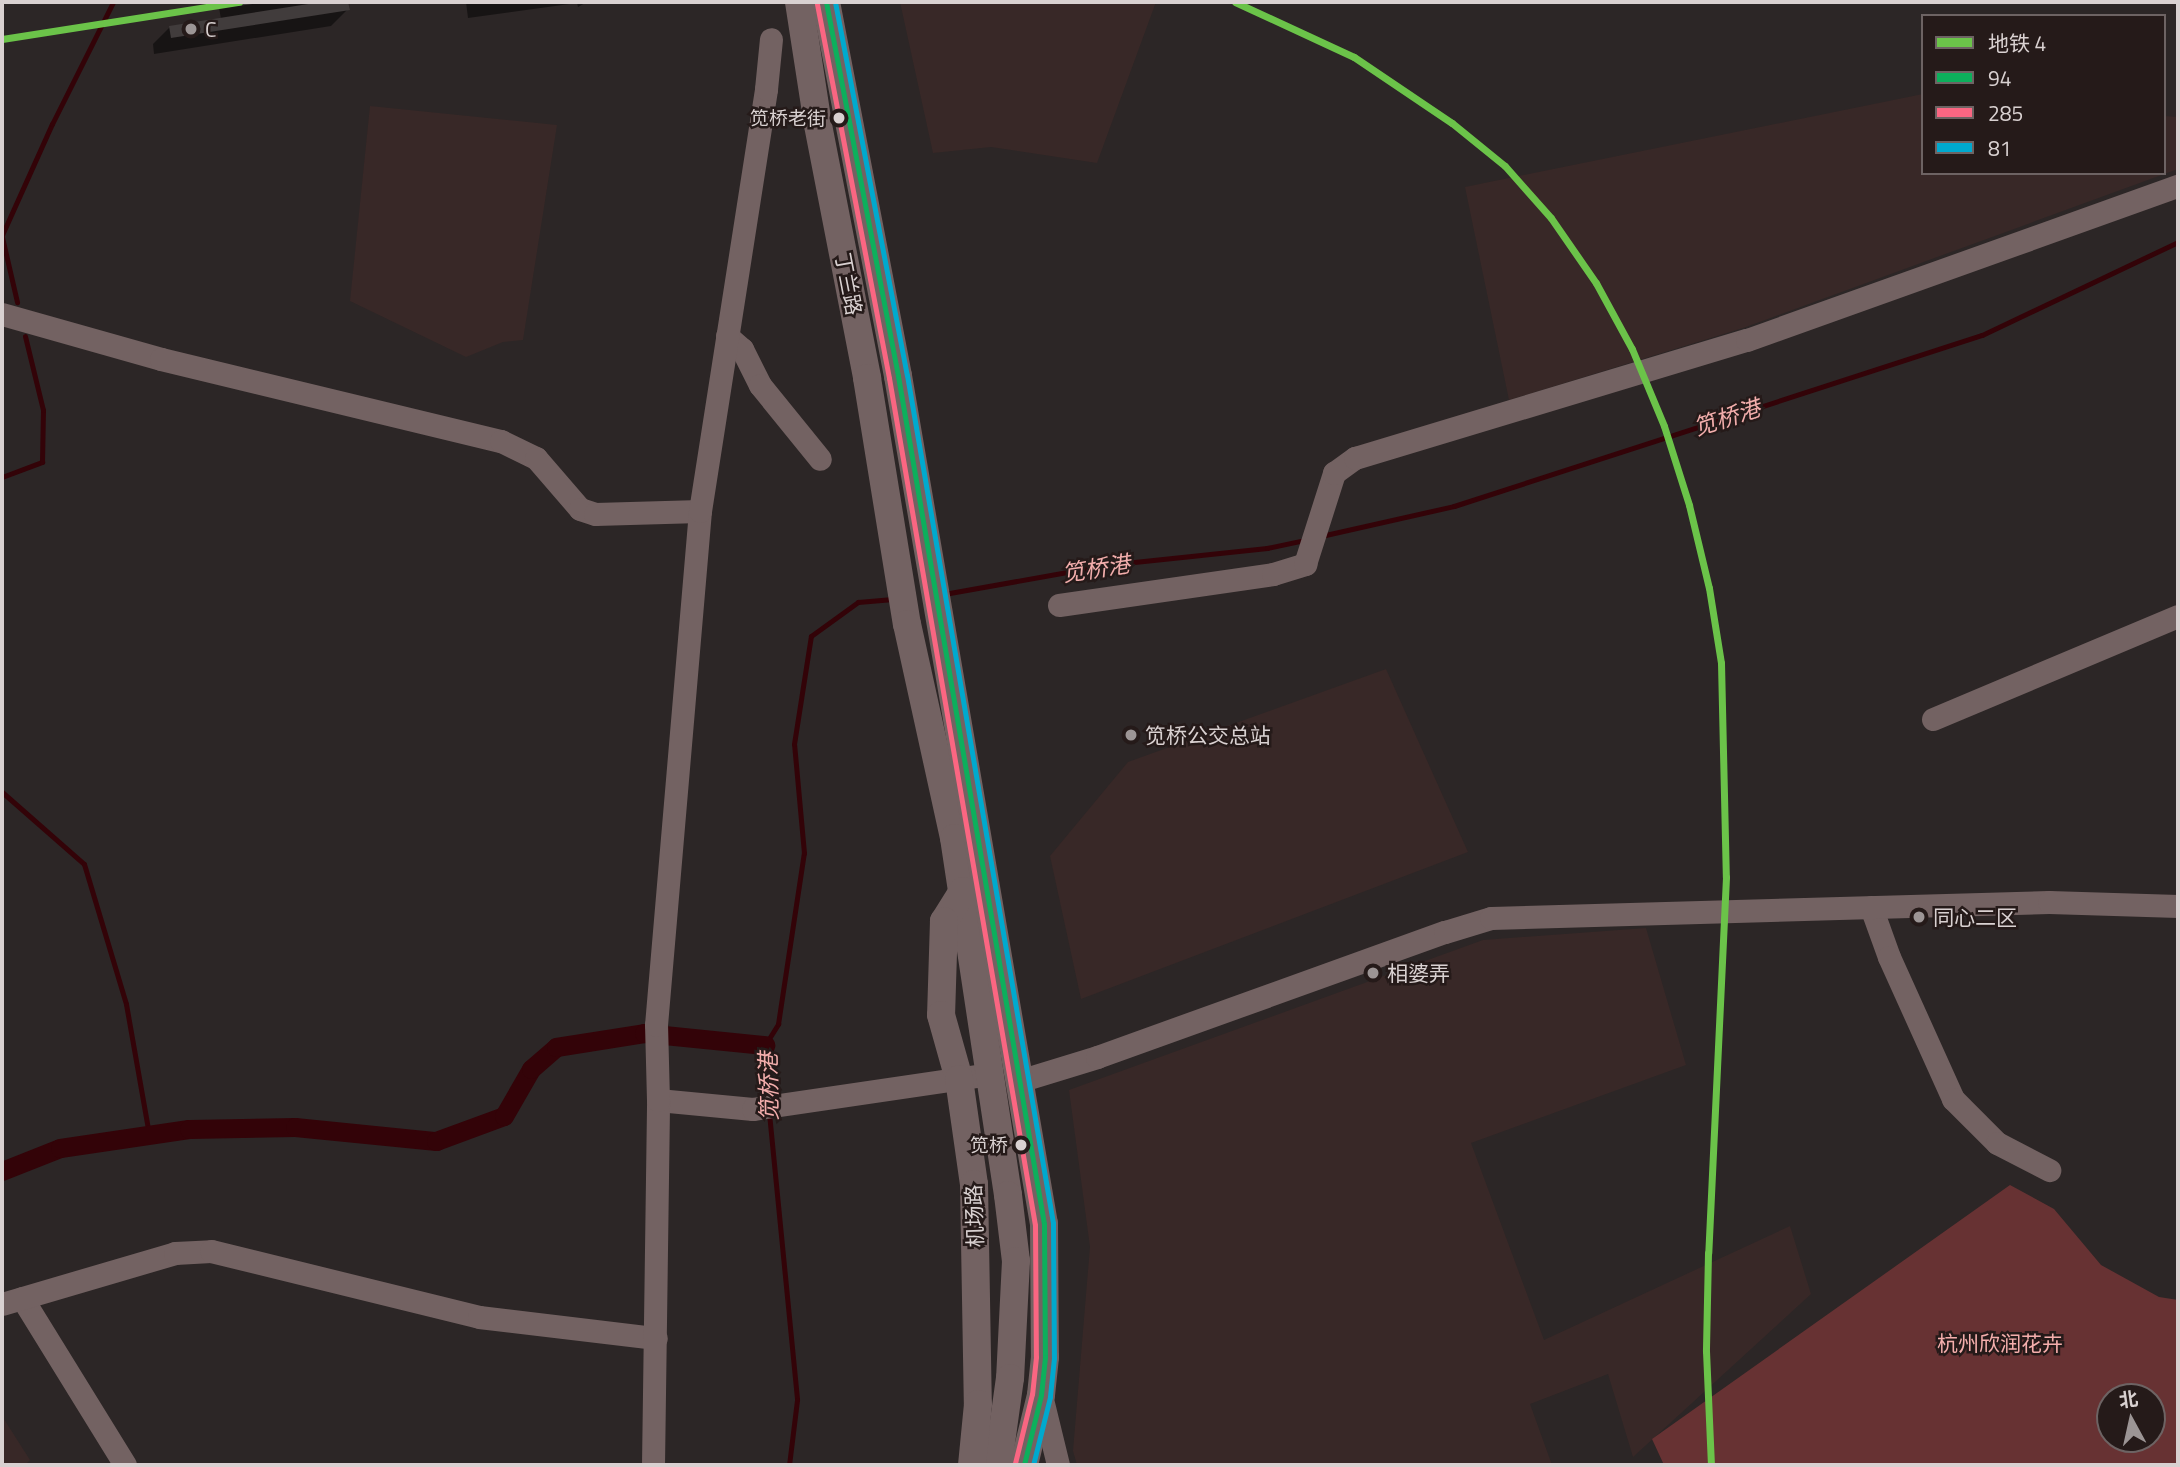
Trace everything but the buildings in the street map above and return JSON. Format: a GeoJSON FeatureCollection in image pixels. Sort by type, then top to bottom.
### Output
{"type":"FeatureCollection","features":[{"type":"Feature","properties":{"kind":"main road","name":"丁兰路"},"geometry":{"type":"LineString","coordinates":[[799,2],[818,125],[867,378],[907,624],[959,809]]}},
{"type":"Feature","properties":{"kind":"main road","name":"丁兰路"},"geometry":{"type":"LineString","coordinates":[[826,2],[870,226],[930,562],[959,809]]}},
{"type":"Feature","properties":{"kind":"main road","name":"机场路"},"geometry":{"type":"LineString","coordinates":[[959,809],[963,891],[1016,1262],[1010,1378],[998,1465]]}},
{"type":"Feature","properties":{"kind":"main road"},"geometry":{"type":"LineString","coordinates":[[959,809],[1019,1081],[1044,1224],[1045,1357],[1041,1395],[1024,1465]]}},
{"type":"Feature","properties":{"kind":"main road","name":"机场路"},"geometry":{"type":"LineString","coordinates":[[963,891],[944,921],[942,1015],[959,1079],[974,1184],[978,1404],[972,1465]]}},
{"type":"Feature","properties":{"kind":"street"},"geometry":{"type":"LineString","coordinates":[[653,1465],[658,1100],[656,1034],[700,511],[766,89],[771,39]]}},
{"type":"Feature","properties":{"kind":"street"},"geometry":{"type":"LineString","coordinates":[[1059,605],[1273,574],[1305,564],[1334,473],[1355,458],[1747,340],[2178,186]]}},
{"type":"Feature","properties":{"kind":"street"},"geometry":{"type":"LineString","coordinates":[[2,314],[162,359],[501,441],[536,458],[580,509],[595,514],[700,511]]}},
{"type":"Feature","properties":{"kind":"street"},"geometry":{"type":"LineString","coordinates":[[727,336],[742,349],[760,385],[820,459]]}},
{"type":"Feature","properties":{"kind":"street"},"geometry":{"type":"LineString","coordinates":[[1933,719],[2178,616]]}},
{"type":"Feature","properties":{"kind":"street"},"geometry":{"type":"LineString","coordinates":[[1019,1081],[1097,1057],[1491,918],[2049,902],[2178,906]]}},
{"type":"Feature","properties":{"kind":"street"},"geometry":{"type":"LineString","coordinates":[[1871,907],[1889,957],[1953,1098],[1997,1143],[2049,1170]]}},
{"type":"Feature","properties":{"kind":"street"},"geometry":{"type":"LineString","coordinates":[[658,1100],[771,1107],[990,1073]]}},
{"type":"Feature","properties":{"kind":"street"},"geometry":{"type":"LineString","coordinates":[[125,1465],[12,1301],[175,1253],[211,1251],[479,1317],[656,1338]]}},
{"type":"Feature","properties":{"kind":"street"},"geometry":{"type":"LineString","coordinates":[[1041,1395],[1058,1465]]}},
{"type":"Feature","properties":{"kind":"shaded area"},"geometry":{"type":"Polygon","coordinates":[[[900,2],[1156,2],[1097,163],[991,147],[933,153],[900,2]]]}},
{"type":"Feature","properties":{"kind":"shaded area"},"geometry":{"type":"Polygon","coordinates":[[[1921,94],[1921,175],[2162,175],[1743,328],[1509,400],[1465,187],[1921,94]]]}},
{"type":"Feature","properties":{"kind":"shaded area"},"geometry":{"type":"Polygon","coordinates":[[[370,106],[557,125],[523,340],[503,342],[466,357],[350,301],[370,106]]]}},
{"type":"Feature","properties":{"kind":"shaded area"},"geometry":{"type":"Polygon","coordinates":[[[2166,116],[2178,117],[2178,169],[2166,173],[2166,116]]]}},
{"type":"Feature","properties":{"kind":"shaded area"},"geometry":{"type":"Polygon","coordinates":[[[1386,669],[1468,852],[1081,999],[1050,856],[1128,762],[1386,669]]]}},
{"type":"Feature","properties":{"kind":"shaded area"},"geometry":{"type":"Polygon","coordinates":[[[1646,928],[1686,1065],[1471,1143],[1544,1340],[1790,1226],[1811,1294],[1633,1457],[1608,1374],[1530,1404],[1552,1465],[1077,1465],[1073,1451],[1090,1247],[1069,1090],[1483,940],[1646,928]]]}},
{"type":"Feature","properties":{"kind":"shaded area"},"geometry":{"type":"Polygon","coordinates":[[[2,1416],[30,1460],[25,1465],[2,1465],[2,1416]]]}},
{"type":"Feature","properties":{"kind":"green space","name":"杭州欣润花卉"},"geometry":{"type":"Polygon","coordinates":[[[2010,1185],[2054,1209],[2101,1265],[2159,1297],[2178,1300],[2178,1465],[1664,1465],[1652,1439],[2010,1185]]]}},
{"type":"Feature","properties":{"kind":"waterway"},"geometry":{"type":"LineString","coordinates":[[2,235],[52,124],[113,2]]}},
{"type":"Feature","properties":{"kind":"waterway"},"geometry":{"type":"LineString","coordinates":[[2,237],[17,302]]}},
{"type":"Feature","properties":{"kind":"waterway","name":"笕桥港"},"geometry":{"type":"LineString","coordinates":[[1321,536],[1454,506],[1982,335],[2178,242]]}},
{"type":"Feature","properties":{"kind":"waterway"},"geometry":{"type":"LineString","coordinates":[[2,477],[42,462],[43,410],[25,336]]}},
{"type":"Feature","properties":{"kind":"waterway","name":"笕桥港"},"geometry":{"type":"LineString","coordinates":[[944,594],[1106,565],[1267,548],[1304,540]]}},
{"type":"Feature","properties":{"kind":"waterway","name":"笕桥港"},"geometry":{"type":"LineString","coordinates":[[768,1100],[765,1045],[778,1024],[804,853],[794,744],[811,636],[858,602],[893,599]]}},
{"type":"Feature","properties":{"kind":"waterway"},"geometry":{"type":"LineString","coordinates":[[2,792],[84,864],[126,1004],[149,1135]]}},
{"type":"Feature","properties":{"kind":"waterway"},"geometry":{"type":"LineString","coordinates":[[2,1171],[60,1148],[189,1129],[295,1127],[436,1141],[504,1116],[531,1069],[556,1047],[644,1033],[765,1045]]}},
{"type":"Feature","properties":{"kind":"waterway","name":"笕桥港"},"geometry":{"type":"LineString","coordinates":[[769,1113],[797,1400],[789,1465]]}},
{"type":"Feature","properties":{"kind":"metro line","name":"4"},"geometry":{"type":"LineString","coordinates":[[2,39],[239,2]]}},
{"type":"Feature","properties":{"kind":"metro line","name":"4"},"geometry":{"type":"LineString","coordinates":[[1235,2],[1354,57],[1452,123],[1505,166],[1551,218],[1596,283],[1632,349],[1664,426],[1689,505],[1709,588],[1721,663],[1726,877],[1708,1253],[1706,1351],[1711,1465]]}},
{"type":"Feature","properties":{"kind":"transit line","name":"94"},"geometry":{"type":"LineString","coordinates":[[826,2],[898,376],[1044,1224],[1045,1357],[1041,1395],[1024,1465]]}},
{"type":"Feature","properties":{"kind":"transit line","name":"81"},"geometry":{"type":"LineString","coordinates":[[835,2],[907,375],[1053,1223],[1054,1358],[1050,1397],[1033,1465]]}},
{"type":"Feature","properties":{"kind":"transit line","name":"285"},"geometry":{"type":"LineString","coordinates":[[817,4],[889,378],[1035,1225],[1036,1357],[1032,1394],[1015,1463]]}},
{"type":"Feature","properties":{"kind":"place","name":"C"},"geometry":{"type":"Point","coordinates":[191,29]}},
{"type":"Feature","properties":{"kind":"place","name":"笕桥老街"},"geometry":{"type":"Point","coordinates":[839,118]}},
{"type":"Feature","properties":{"kind":"place","name":"笕桥公交总站"},"geometry":{"type":"Point","coordinates":[1131,735]}},
{"type":"Feature","properties":{"kind":"place","name":"同心二区"},"geometry":{"type":"Point","coordinates":[1919,917]}},
{"type":"Feature","properties":{"kind":"place","name":"相婆弄"},"geometry":{"type":"Point","coordinates":[1373,973]}},
{"type":"Feature","properties":{"kind":"place","name":"笕桥"},"geometry":{"type":"Point","coordinates":[1021,1145]}}]}
